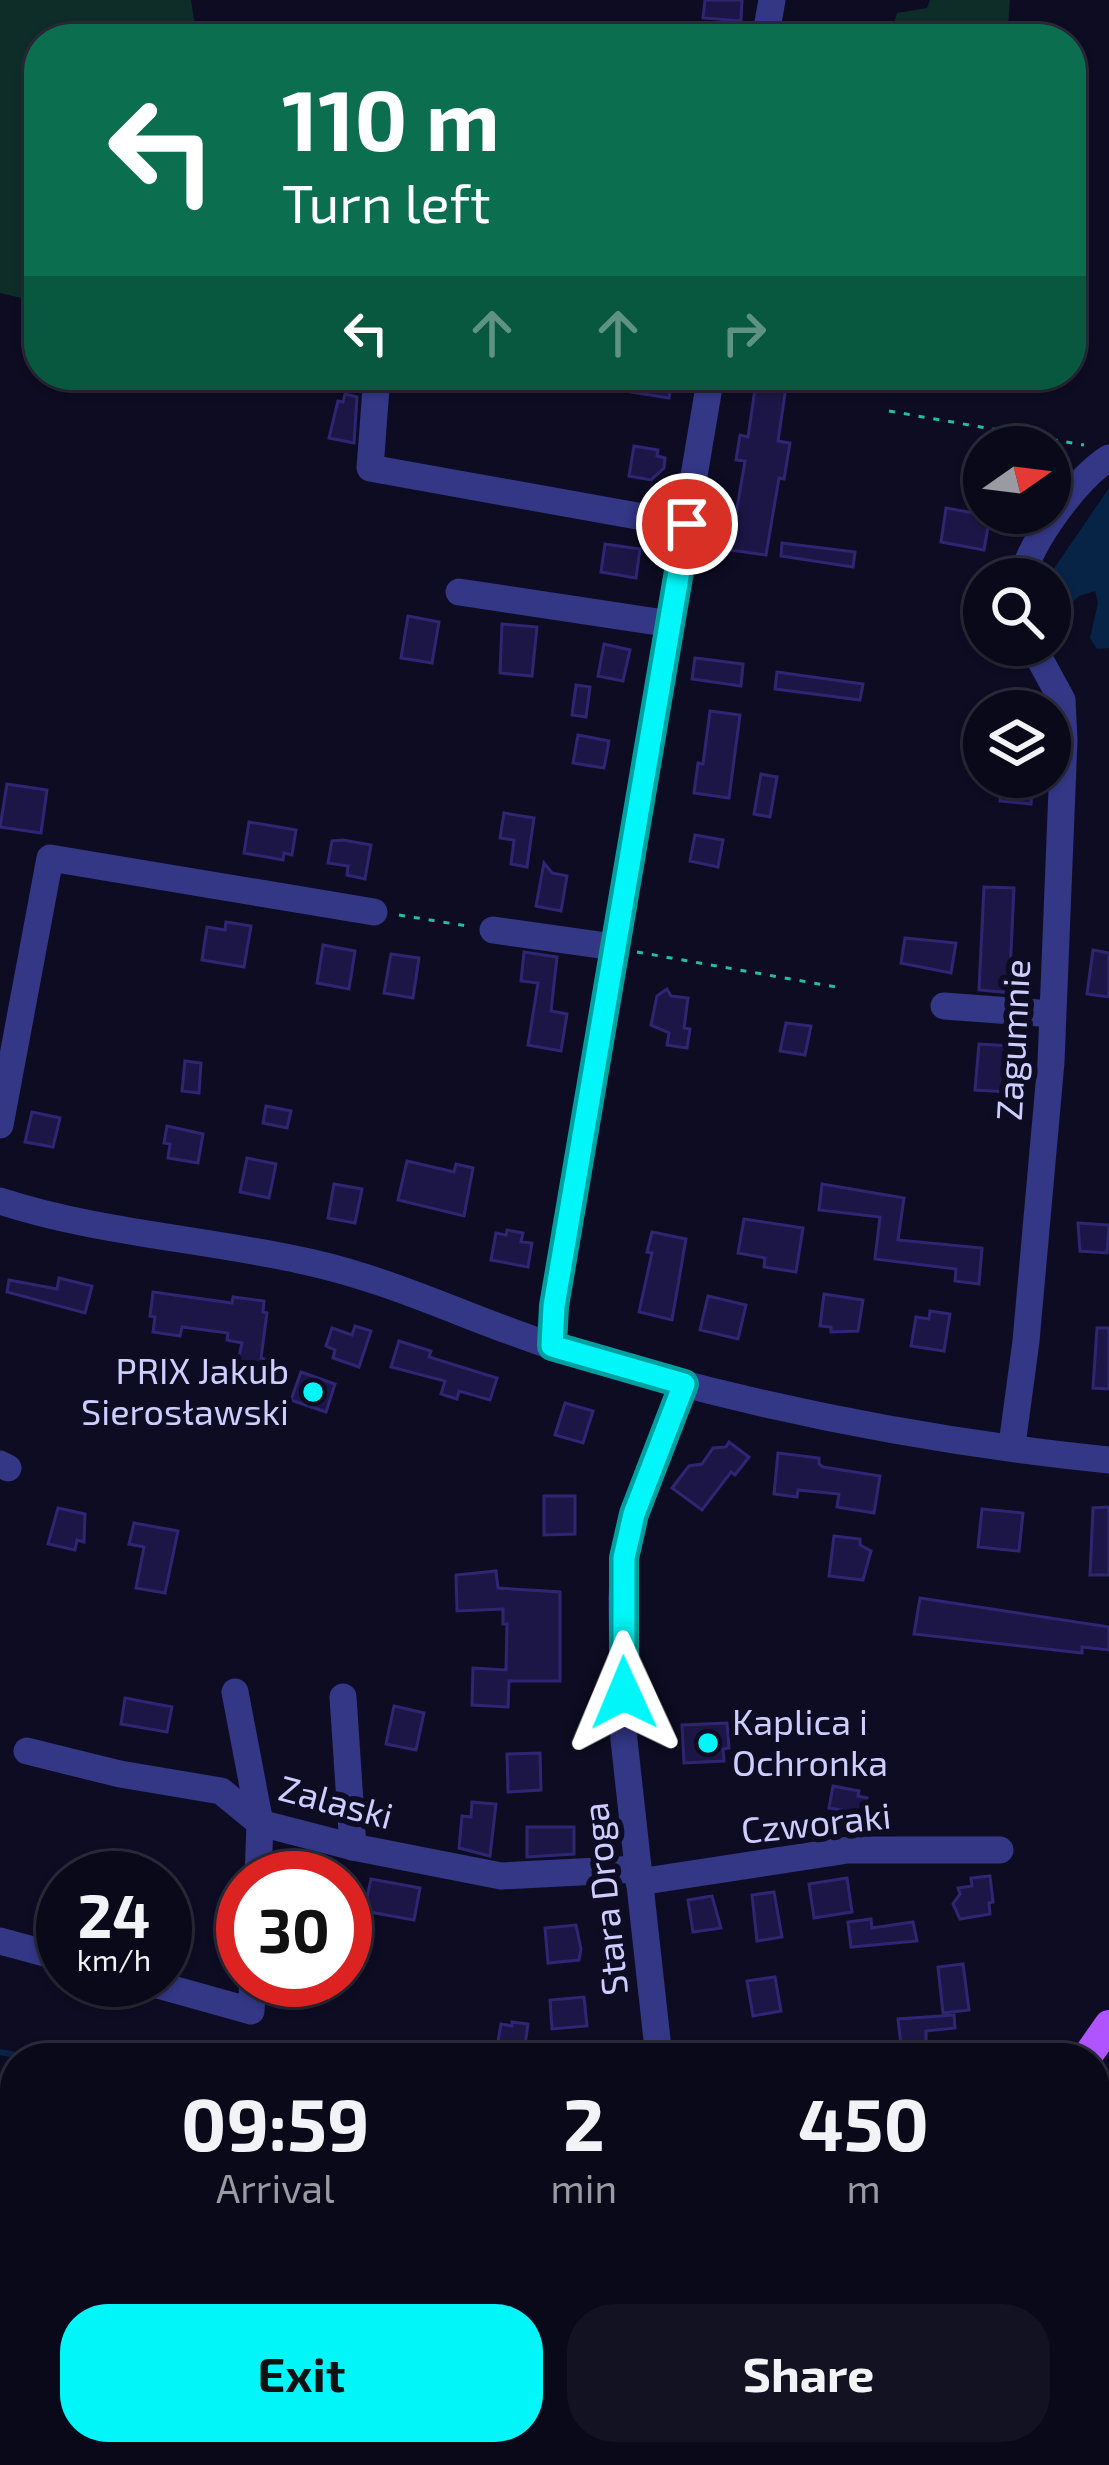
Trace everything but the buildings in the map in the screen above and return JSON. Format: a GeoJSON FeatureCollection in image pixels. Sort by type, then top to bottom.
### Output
{"type":"FeatureCollection","features":[{"type":"Feature","properties":{"kind":"street"},"geometry":{"type":"LineString","coordinates":[[375,390],[370,468],[687,524]]}},
{"type":"Feature","properties":{"kind":"street"},"geometry":{"type":"LineString","coordinates":[[552,1346],[554,1306],[709,390]]}},
{"type":"Feature","properties":{"kind":"street"},"geometry":{"type":"LineString","coordinates":[[1030,558],[1098,456]]}},
{"type":"Feature","properties":{"kind":"street"},"geometry":{"type":"LineString","coordinates":[[458,592],[670,624]]}},
{"type":"Feature","properties":{"kind":"street","name":"Zagumnie"},"geometry":{"type":"LineString","coordinates":[[1012,1445],[1032,1271],[1052,1014],[1064,740],[1062,700],[1043,666]]}},
{"type":"Feature","properties":{"kind":"street"},"geometry":{"type":"LineString","coordinates":[[0,1125],[50,858],[374,912]]}},
{"type":"Feature","properties":{"kind":"street"},"geometry":{"type":"LineString","coordinates":[[493,930],[614,947]]}},
{"type":"Feature","properties":{"kind":"street"},"geometry":{"type":"LineString","coordinates":[[944,1006],[1052,1014]]}},
{"type":"Feature","properties":{"kind":"street"},"geometry":{"type":"LineString","coordinates":[[0,1201],[102,1226],[313,1263],[396,1288],[552,1346],[684,1384],[811,1412],[1109,1460]]}},
{"type":"Feature","properties":{"kind":"street","name":"Stara Droga"},"geometry":{"type":"LineString","coordinates":[[656,2043],[624,1739],[624,1558],[634,1514],[684,1384]]}},
{"type":"Feature","properties":{"kind":"street"},"geometry":{"type":"LineString","coordinates":[[236,1692],[260,1823],[259,1851]]}},
{"type":"Feature","properties":{"kind":"street"},"geometry":{"type":"LineString","coordinates":[[343,1697],[353,1847]]}},
{"type":"Feature","properties":{"kind":"street","name":"Zalaski"},"geometry":{"type":"LineString","coordinates":[[27,1751],[120,1774],[221,1791],[260,1823],[353,1847],[501,1876],[639,1875]]}},
{"type":"Feature","properties":{"kind":"street","name":"Czworaki"},"geometry":{"type":"LineString","coordinates":[[639,1875],[848,1850],[1000,1850]]}},
{"type":"Feature","properties":{"kind":"street"},"geometry":{"type":"LineString","coordinates":[[0,1941],[36,1951]]}},
{"type":"Feature","properties":{"kind":"path"},"geometry":{"type":"LineString","coordinates":[[889,412],[1098,456]]}},
{"type":"Feature","properties":{"kind":"path"},"geometry":{"type":"LineString","coordinates":[[374,912],[493,930]]}},
{"type":"Feature","properties":{"kind":"path"},"geometry":{"type":"LineString","coordinates":[[614,947],[836,987]]}},
{"type":"Feature","properties":{"kind":"green space"},"geometry":{"type":"Polygon","coordinates":[[[0,0],[191,0],[195,24],[24,24],[24,299],[0,293],[0,0]]]}},
{"type":"Feature","properties":{"kind":"green space"},"geometry":{"type":"Polygon","coordinates":[[[930,0],[1010,0],[1008,24],[894,24],[897,13],[927,8],[930,0]]]}},
{"type":"Feature","properties":{"kind":"water"},"geometry":{"type":"Polygon","coordinates":[[[1109,488],[1109,648],[1097,649],[1090,638],[1098,603],[1095,591],[1071,604],[1071,558],[1061,558],[1109,488]]]}},
{"type":"Feature","properties":{"kind":"place","name":"PRIX Jakub Sierosławski"},"geometry":{"type":"Point","coordinates":[313,1392]}},
{"type":"Feature","properties":{"kind":"place","name":"Kaplica i Ochronka"},"geometry":{"type":"Point","coordinates":[708,1743]}},
{"type":"Feature","properties":{"kind":"route"},"geometry":{"type":"LineString","coordinates":[[624,1693],[624,1558],[634,1514],[684,1384],[552,1346],[554,1306],[687,524]]}}]}
